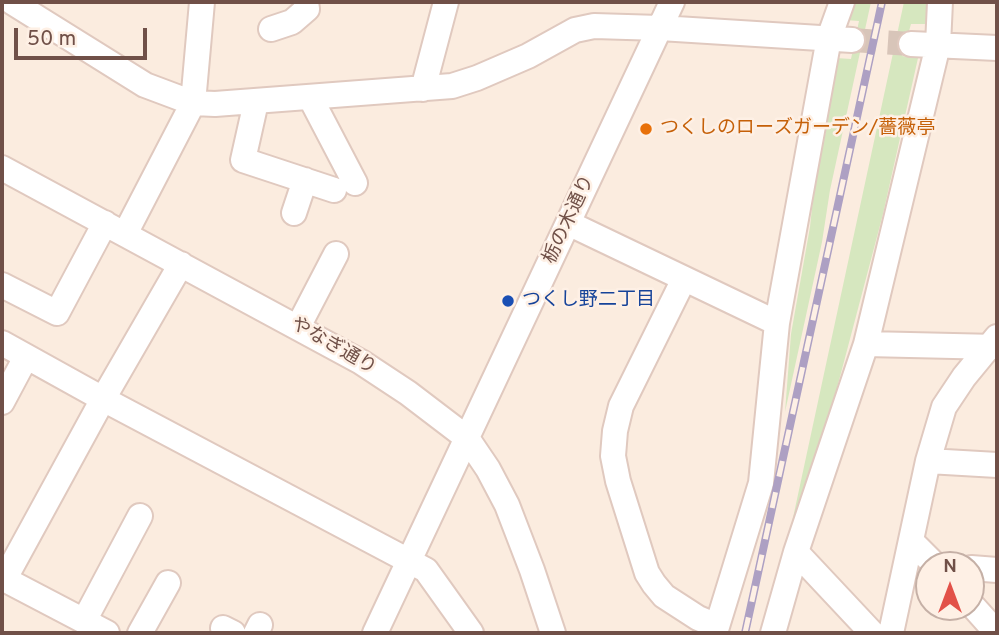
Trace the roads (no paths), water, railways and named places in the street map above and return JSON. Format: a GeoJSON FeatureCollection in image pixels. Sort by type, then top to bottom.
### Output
{"type":"FeatureCollection","features":[{"type":"Feature","properties":{"kind":"street"},"geometry":{"type":"LineString","coordinates":[[12,2],[145,85],[194,103],[215,104],[452,86],[528,56],[575,30],[604,26],[840,39]]}},
{"type":"Feature","properties":{"kind":"street"},"geometry":{"type":"LineString","coordinates":[[2,285],[57,313],[115,228],[194,103],[202,2]]}},
{"type":"Feature","properties":{"kind":"street"},"geometry":{"type":"LineString","coordinates":[[271,29],[292,22],[307,9],[306,2]]}},
{"type":"Feature","properties":{"kind":"street"},"geometry":{"type":"LineString","coordinates":[[423,89],[446,2]]}},
{"type":"Feature","properties":{"kind":"street","name":"栃の木通り"},"geometry":{"type":"LineString","coordinates":[[375,633],[672,2]]}},
{"type":"Feature","properties":{"kind":"street"},"geometry":{"type":"LineString","coordinates":[[684,279],[621,406],[613,456],[647,573],[664,596],[716,630],[761,483],[777,323],[840,39],[842,2]]}},
{"type":"Feature","properties":{"kind":"street"},"geometry":{"type":"LineString","coordinates":[[773,633],[796,552],[866,344],[938,45],[940,2]]}},
{"type":"Feature","properties":{"kind":"street"},"geometry":{"type":"LineString","coordinates":[[911,44],[997,48]]}},
{"type":"Feature","properties":{"kind":"street"},"geometry":{"type":"LineString","coordinates":[[256,102],[243,160],[304,180],[344,186],[310,97]]}},
{"type":"Feature","properties":{"kind":"street","name":"やなぎ通り"},"geometry":{"type":"LineString","coordinates":[[2,168],[362,362],[467,438],[488,469],[507,505],[552,633]]}},
{"type":"Feature","properties":{"kind":"street"},"geometry":{"type":"LineString","coordinates":[[294,213],[304,180]]}},
{"type":"Feature","properties":{"kind":"street"},"geometry":{"type":"LineString","coordinates":[[568,223],[777,323]]}},
{"type":"Feature","properties":{"kind":"street"},"geometry":{"type":"LineString","coordinates":[[298,327],[336,254]]}},
{"type":"Feature","properties":{"kind":"street"},"geometry":{"type":"LineString","coordinates":[[107,633],[3,579],[181,264]]}},
{"type":"Feature","properties":{"kind":"street"},"geometry":{"type":"LineString","coordinates":[[2,343],[103,400],[426,570],[463,630]]}},
{"type":"Feature","properties":{"kind":"street"},"geometry":{"type":"LineString","coordinates":[[866,344],[994,344]]}},
{"type":"Feature","properties":{"kind":"street"},"geometry":{"type":"LineString","coordinates":[[891,633],[928,461],[944,407],[964,377],[994,344]]}},
{"type":"Feature","properties":{"kind":"street"},"geometry":{"type":"LineString","coordinates":[[2,402],[26,357]]}},
{"type":"Feature","properties":{"kind":"street"},"geometry":{"type":"LineString","coordinates":[[928,461],[997,465]]}},
{"type":"Feature","properties":{"kind":"street"},"geometry":{"type":"LineString","coordinates":[[84,621],[140,516]]}},
{"type":"Feature","properties":{"kind":"street"},"geometry":{"type":"LineString","coordinates":[[911,541],[921,551]]}},
{"type":"Feature","properties":{"kind":"street"},"geometry":{"type":"LineString","coordinates":[[796,552],[872,633]]}},
{"type":"Feature","properties":{"kind":"street"},"geometry":{"type":"LineString","coordinates":[[140,633],[168,583]]}},
{"type":"Feature","properties":{"kind":"street"},"geometry":{"type":"LineString","coordinates":[[985,620],[997,633]]}},
{"type":"Feature","properties":{"kind":"tunnel"},"geometry":{"type":"LineString","coordinates":[[852,40],[911,44]]}},
{"type":"Feature","properties":{"kind":"railway"},"geometry":{"type":"LineString","coordinates":[[745,633],[882,2]]}},
{"type":"Feature","properties":{"kind":"place","name":"つくしのローズガーデン/薔薇亭"},"geometry":{"type":"Point","coordinates":[646,129]}},
{"type":"Feature","properties":{"kind":"place","name":"つくし野二丁目"},"geometry":{"type":"Point","coordinates":[508,301]}}]}
